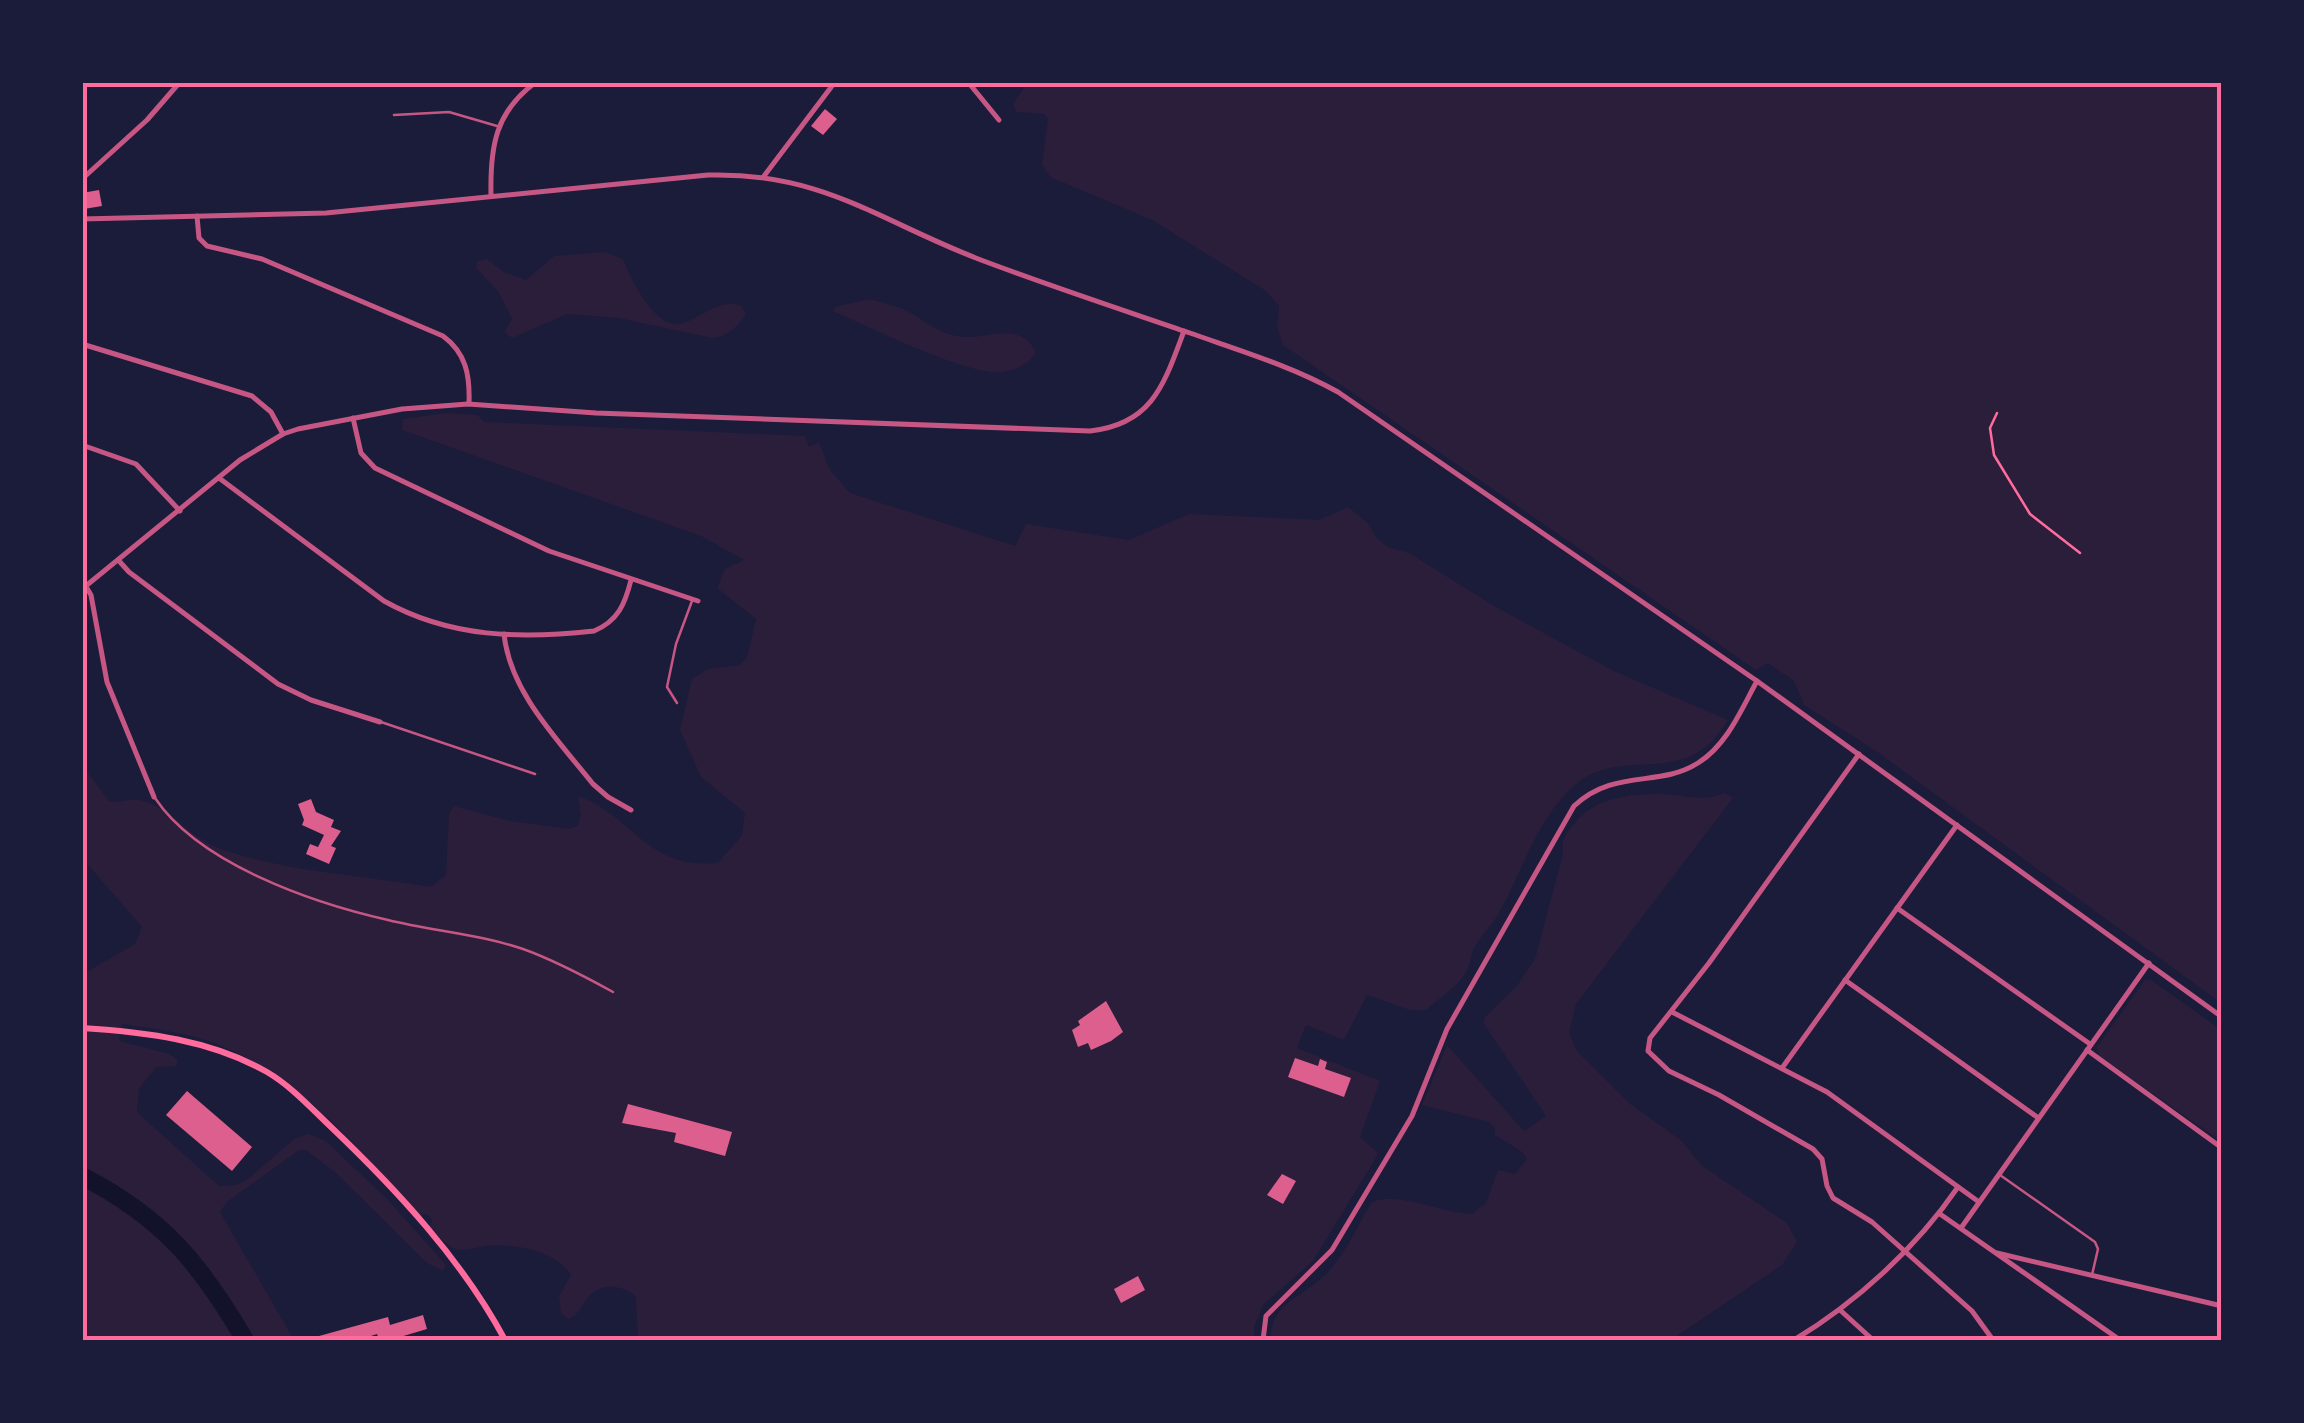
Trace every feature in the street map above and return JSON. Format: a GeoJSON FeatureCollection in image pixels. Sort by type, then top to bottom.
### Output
{"type":"FeatureCollection","features":[{"type":"Feature","properties":{"kind":"main road"},"geometry":{"type":"LineString","coordinates":[[82,1028],[173,1038],[210,1048],[267,1072],[300,1097],[361,1156],[452,1260],[505,1340]]}},
{"type":"Feature","properties":{"kind":"street"},"geometry":{"type":"LineString","coordinates":[[82,180],[147,120],[180,82]]}},
{"type":"Feature","properties":{"kind":"street"},"geometry":{"type":"LineString","coordinates":[[491,195],[490,157],[497,126],[526,85],[536,82]]}},
{"type":"Feature","properties":{"kind":"street"},"geometry":{"type":"LineString","coordinates":[[764,176],[835,82]]}},
{"type":"Feature","properties":{"kind":"street"},"geometry":{"type":"LineString","coordinates":[[968,82],[999,120]]}},
{"type":"Feature","properties":{"kind":"street"},"geometry":{"type":"LineString","coordinates":[[82,219],[326,212],[703,175],[764,176],[847,199],[978,259],[1277,363],[1338,392],[1757,681],[2222,1017]]}},
{"type":"Feature","properties":{"kind":"street"},"geometry":{"type":"LineString","coordinates":[[197,216],[199,238],[207,246],[262,259],[442,336],[461,354],[468,372],[468,404]]}},
{"type":"Feature","properties":{"kind":"street"},"geometry":{"type":"LineString","coordinates":[[154,797],[107,682],[85,583],[120,562],[240,460],[283,434],[402,409],[468,404],[1090,431],[1122,425],[1142,412],[1164,382],[1184,331]]}},
{"type":"Feature","properties":{"kind":"street"},"geometry":{"type":"LineString","coordinates":[[82,344],[252,396],[271,412],[283,434]]}},
{"type":"Feature","properties":{"kind":"street"},"geometry":{"type":"LineString","coordinates":[[353,418],[361,452],[376,468],[548,551],[695,600]]}},
{"type":"Feature","properties":{"kind":"street"},"geometry":{"type":"LineString","coordinates":[[82,446],[136,464],[180,512]]}},
{"type":"Feature","properties":{"kind":"street"},"geometry":{"type":"LineString","coordinates":[[219,478],[356,581],[407,614],[452,630],[504,634],[580,632],[605,626],[620,611],[631,580]]}},
{"type":"Feature","properties":{"kind":"street"},"geometry":{"type":"LineString","coordinates":[[120,562],[278,684],[311,700],[380,722]]}},
{"type":"Feature","properties":{"kind":"street"},"geometry":{"type":"LineString","coordinates":[[504,634],[508,664],[523,690],[594,784],[631,810]]}},
{"type":"Feature","properties":{"kind":"street"},"geometry":{"type":"LineString","coordinates":[[1263,1340],[1266,1316],[1332,1250],[1412,1116],[1447,1029],[1574,806],[1588,792],[1601,787],[1682,772],[1697,764],[1725,737],[1757,681]]}},
{"type":"Feature","properties":{"kind":"street"},"geometry":{"type":"LineString","coordinates":[[1859,754],[1647,1044],[1654,1059],[1669,1071],[1813,1149],[1822,1159],[1826,1186],[1833,1198],[1872,1222],[1980,1318],[1994,1340]]}},
{"type":"Feature","properties":{"kind":"street"},"geometry":{"type":"LineString","coordinates":[[1782,1068],[1957,825]]}},
{"type":"Feature","properties":{"kind":"street"},"geometry":{"type":"LineString","coordinates":[[1897,908],[2222,1148]]}},
{"type":"Feature","properties":{"kind":"street"},"geometry":{"type":"LineString","coordinates":[[1961,1228],[2149,963]]}},
{"type":"Feature","properties":{"kind":"street"},"geometry":{"type":"LineString","coordinates":[[1846,980],[2038,1117]]}},
{"type":"Feature","properties":{"kind":"street"},"geometry":{"type":"LineString","coordinates":[[1672,1012],[1854,1110],[1979,1202]]}},
{"type":"Feature","properties":{"kind":"street"},"geometry":{"type":"LineString","coordinates":[[1794,1340],[1840,1310],[1904,1251],[1940,1214],[1958,1187]]}},
{"type":"Feature","properties":{"kind":"street"},"geometry":{"type":"LineString","coordinates":[[1940,1214],[2120,1340]]}},
{"type":"Feature","properties":{"kind":"street"},"geometry":{"type":"LineString","coordinates":[[1997,1253],[2222,1306]]}},
{"type":"Feature","properties":{"kind":"street"},"geometry":{"type":"LineString","coordinates":[[1840,1310],[1873,1340]]}},
{"type":"Feature","properties":{"kind":"lane"},"geometry":{"type":"LineString","coordinates":[[394,115],[448,112],[497,126]]}},
{"type":"Feature","properties":{"kind":"lane"},"geometry":{"type":"LineString","coordinates":[[677,703],[667,687],[676,644],[695,600]]}},
{"type":"Feature","properties":{"kind":"lane"},"geometry":{"type":"LineString","coordinates":[[380,722],[536,774]]}},
{"type":"Feature","properties":{"kind":"lane"},"geometry":{"type":"LineString","coordinates":[[154,797],[179,827],[207,850],[239,867],[346,910],[521,948],[613,992]]}},
{"type":"Feature","properties":{"kind":"lane"},"geometry":{"type":"LineString","coordinates":[[1998,1174],[2096,1242],[2092,1276]]}},
{"type":"Feature","properties":{"kind":"path"},"geometry":{"type":"LineString","coordinates":[[1998,413],[1990,428],[1994,455],[2030,514],[2080,553]]}},
{"type":"Feature","properties":{"kind":"shaded area"},"geometry":{"type":"Polygon","coordinates":[[[1028,82],[2221,83],[2221,1003],[1876,751],[1804,705],[1794,681],[1768,663],[1756,670],[1283,345],[1277,327],[1279,306],[1266,291],[1152,220],[1050,177],[1042,164],[1048,119],[1044,114],[1016,112],[1013,104],[1028,82]]]}},
{"type":"Feature","properties":{"kind":"shaded area"},"geometry":{"type":"Polygon","coordinates":[[[605,252],[623,259],[646,302],[664,320],[684,323],[726,304],[742,306],[746,315],[731,331],[712,338],[619,318],[567,314],[512,338],[504,332],[512,319],[498,291],[476,268],[477,261],[487,259],[504,272],[526,280],[554,256],[605,252]]]}},
{"type":"Feature","properties":{"kind":"shaded area"},"geometry":{"type":"Polygon","coordinates":[[[869,299],[900,308],[955,336],[1014,334],[1029,342],[1036,352],[1018,368],[989,372],[919,349],[833,311],[835,307],[869,299]]]}},
{"type":"Feature","properties":{"kind":"shaded area"},"geometry":{"type":"Polygon","coordinates":[[[446,413],[477,415],[485,422],[805,436],[809,447],[819,442],[830,470],[850,493],[1015,546],[1026,524],[1129,540],[1189,514],[1319,520],[1348,507],[1388,547],[1409,553],[1496,607],[1614,671],[1728,720],[1711,742],[1693,755],[1673,762],[1613,767],[1575,785],[1540,829],[1498,915],[1475,946],[1465,974],[1426,1010],[1410,1010],[1367,995],[1344,1040],[1306,1025],[1297,1048],[1380,1081],[1360,1137],[1377,1156],[1313,1261],[1263,1305],[1254,1327],[1255,1340],[638,1340],[636,1297],[631,1293],[614,1287],[596,1290],[569,1319],[561,1314],[559,1296],[571,1275],[555,1260],[532,1250],[508,1246],[453,1248],[429,1227],[433,1221],[427,1214],[419,1215],[326,1116],[274,1074],[203,1039],[122,1024],[119,1041],[178,1060],[176,1066],[156,1067],[139,1089],[137,1112],[219,1186],[247,1180],[294,1139],[309,1134],[326,1141],[389,1201],[446,1265],[443,1271],[427,1263],[335,1172],[306,1150],[298,1151],[227,1202],[220,1212],[294,1340],[83,1340],[83,974],[135,944],[142,927],[83,859],[82,765],[110,802],[150,803],[218,848],[297,868],[431,887],[446,875],[449,813],[454,806],[510,821],[570,829],[578,825],[581,815],[578,796],[613,815],[657,850],[694,863],[718,863],[742,835],[745,813],[701,777],[680,730],[692,679],[708,669],[740,665],[747,657],[756,619],[717,588],[725,569],[744,560],[701,536],[402,430],[403,419],[446,413]]]}},
{"type":"Feature","properties":{"kind":"shaded area"},"geometry":{"type":"Polygon","coordinates":[[[1724,793],[1733,798],[1576,1004],[1569,1033],[1577,1051],[1629,1103],[1682,1141],[1701,1165],[1787,1223],[1797,1242],[1782,1265],[1671,1340],[1271,1340],[1272,1327],[1282,1308],[1329,1271],[1371,1203],[1381,1199],[1406,1200],[1472,1214],[1486,1203],[1498,1170],[1515,1174],[1527,1159],[1495,1135],[1489,1122],[1422,1105],[1447,1045],[1524,1131],[1546,1116],[1484,1024],[1484,1018],[1517,986],[1535,959],[1563,854],[1563,841],[1570,828],[1601,803],[1624,797],[1660,794],[1700,798],[1724,793]]]}},
{"type":"Feature","properties":{"kind":"shaded area"},"geometry":{"type":"Polygon","coordinates":[[[2145,980],[2151,980],[2221,1030],[2221,1141],[2099,1056],[2097,1047],[2145,980]]]}},
{"type":"Feature","properties":{"kind":"building"},"geometry":{"type":"Polygon","coordinates":[[[825,109],[837,119],[823,135],[811,126],[825,109]]]}},
{"type":"Feature","properties":{"kind":"building"},"geometry":{"type":"Polygon","coordinates":[[[99,190],[102,206],[84,209],[82,193],[99,190]]]}},
{"type":"Feature","properties":{"kind":"building"},"geometry":{"type":"Polygon","coordinates":[[[311,799],[316,812],[334,820],[331,827],[341,831],[331,846],[336,848],[329,864],[306,854],[310,844],[318,847],[324,835],[302,825],[298,804],[311,799]]]}},
{"type":"Feature","properties":{"kind":"building"},"geometry":{"type":"Polygon","coordinates":[[[1106,1001],[1123,1032],[1091,1050],[1088,1043],[1078,1047],[1072,1030],[1106,1001]]]}},
{"type":"Feature","properties":{"kind":"building"},"geometry":{"type":"Polygon","coordinates":[[[1295,1058],[1318,1066],[1320,1059],[1327,1062],[1325,1069],[1351,1078],[1344,1097],[1288,1077],[1295,1058]]]}},
{"type":"Feature","properties":{"kind":"building"},"geometry":{"type":"Polygon","coordinates":[[[187,1091],[252,1147],[232,1171],[166,1115],[187,1091]]]}},
{"type":"Feature","properties":{"kind":"building"},"geometry":{"type":"Polygon","coordinates":[[[628,1104],[732,1132],[725,1156],[674,1142],[676,1133],[622,1123],[628,1104]]]}},
{"type":"Feature","properties":{"kind":"building"},"geometry":{"type":"Polygon","coordinates":[[[1282,1174],[1296,1181],[1283,1204],[1267,1195],[1282,1174]]]}},
{"type":"Feature","properties":{"kind":"building"},"geometry":{"type":"Polygon","coordinates":[[[1138,1276],[1145,1290],[1121,1303],[1114,1289],[1138,1276]]]}},
{"type":"Feature","properties":{"kind":"building"},"geometry":{"type":"Polygon","coordinates":[[[423,1315],[427,1329],[390,1340],[379,1340],[377,1334],[371,1336],[372,1340],[321,1340],[319,1336],[388,1317],[390,1325],[423,1315]]]}},
{"type":"Feature","properties":{"kind":"waterway"},"geometry":{"type":"LineString","coordinates":[[82,1176],[135,1209],[177,1245],[212,1288],[245,1340]]}}]}
